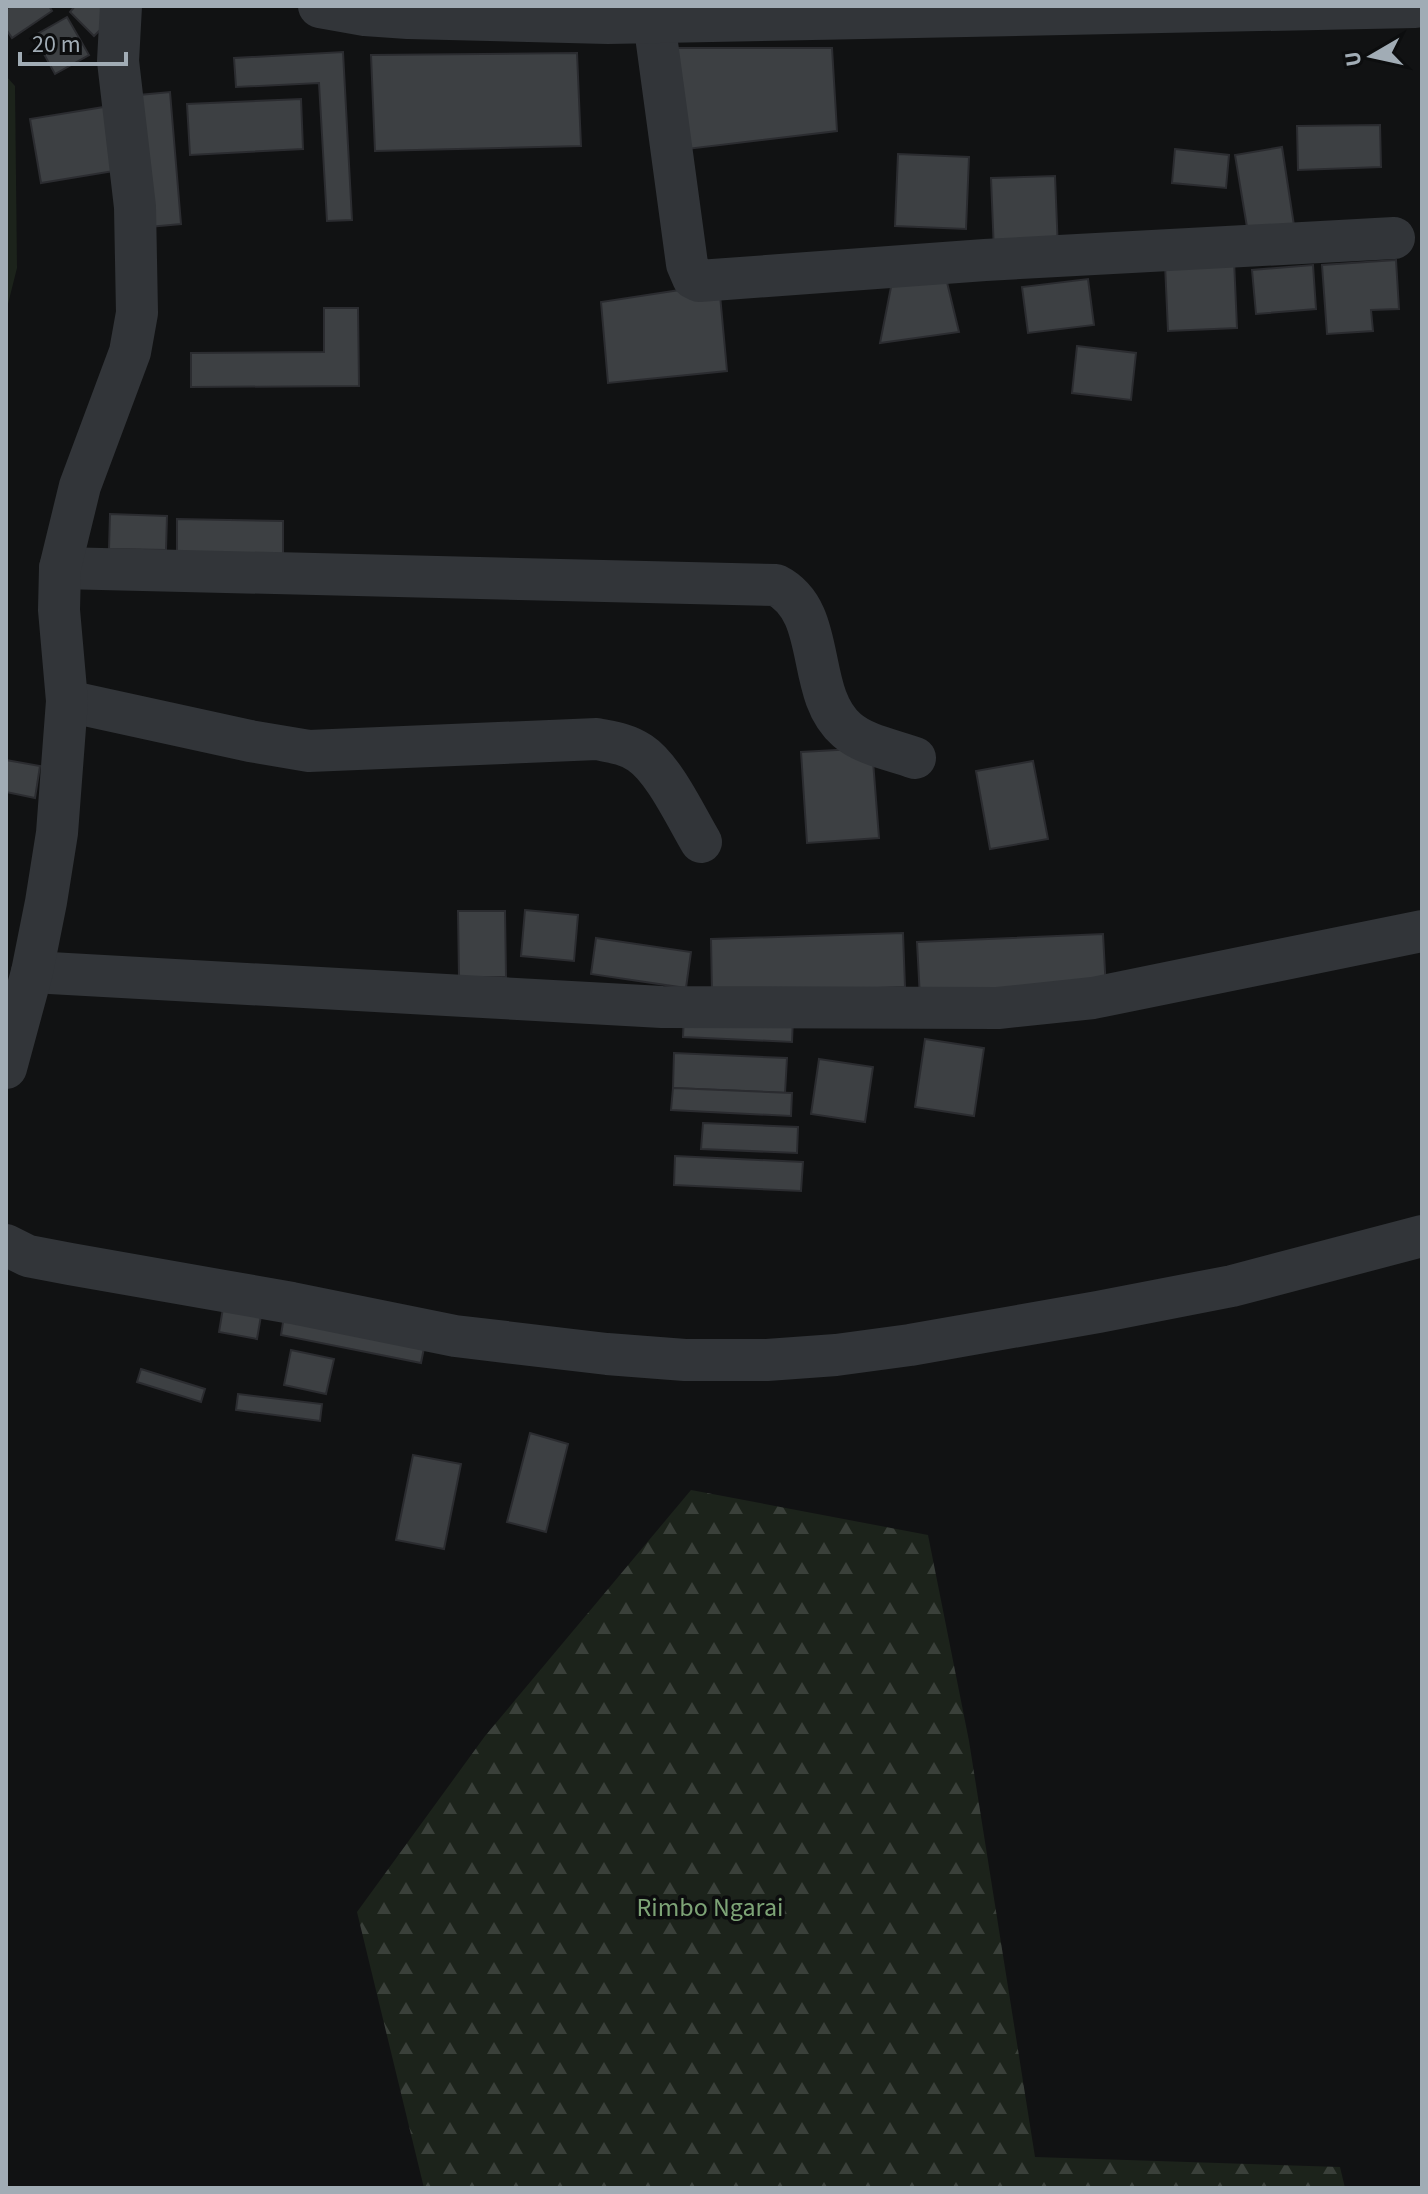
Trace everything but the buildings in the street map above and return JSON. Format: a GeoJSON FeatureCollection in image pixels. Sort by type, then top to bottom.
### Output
{"type":"FeatureCollection","features":[{"type":"Feature","properties":{"kind":"street"},"geometry":{"type":"LineString","coordinates":[[6,1068],[32,972],[57,833],[67,701],[59,610],[60,568],[80,486],[130,352],[137,313],[135,207],[118,61],[121,6]]}},
{"type":"Feature","properties":{"kind":"street"},"geometry":{"type":"LineString","coordinates":[[320,6],[408,17],[654,21],[1415,6]]}},
{"type":"Feature","properties":{"kind":"street"},"geometry":{"type":"LineString","coordinates":[[654,21],[687,264],[693,278],[699,281],[985,260],[1394,238]]}},
{"type":"Feature","properties":{"kind":"street"},"geometry":{"type":"LineString","coordinates":[[60,568],[776,585],[791,592],[801,605],[829,703],[845,728],[858,738],[915,758]]}},
{"type":"Feature","properties":{"kind":"street"},"geometry":{"type":"LineString","coordinates":[[67,701],[309,751],[597,739],[620,743],[641,753],[656,770],[701,842]]}},
{"type":"Feature","properties":{"kind":"street"},"geometry":{"type":"LineString","coordinates":[[32,972],[662,1007],[998,1008],[1093,998],[1422,931]]}},
{"type":"Feature","properties":{"kind":"street"},"geometry":{"type":"LineString","coordinates":[[6,1245],[28,1256],[292,1303],[455,1336],[623,1356],[767,1360],[910,1345],[1098,1312],[1232,1286],[1422,1236]]}},
{"type":"Feature","properties":{"kind":"green space"},"geometry":{"type":"Polygon","coordinates":[[[6,76],[15,86],[17,268],[6,312],[6,76]]]}},
{"type":"Feature","properties":{"kind":"green space","name":"Rimbo Ngarai"},"geometry":{"type":"Polygon","coordinates":[[[691,1490],[928,1535],[969,1741],[1035,2157],[1340,2167],[1345,2188],[424,2188],[357,1912],[485,1736],[691,1490]]]}}]}
